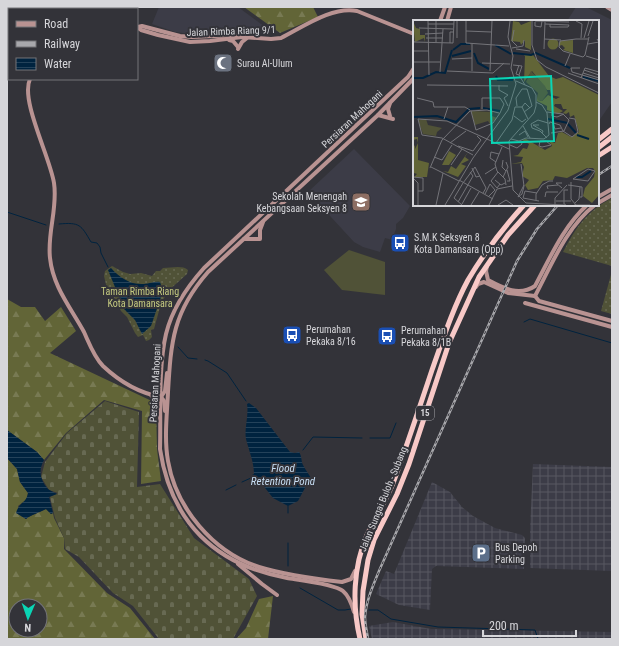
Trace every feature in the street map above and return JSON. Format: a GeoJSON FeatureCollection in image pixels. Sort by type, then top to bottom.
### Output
{"type":"FeatureCollection","features":[{"type":"Feature","properties":{"kind":"highway"},"geometry":{"type":"LineString","coordinates":[[599,139],[612,129]]}},
{"type":"Feature","properties":{"kind":"highway"},"geometry":{"type":"LineString","coordinates":[[599,147],[612,137]]}},
{"type":"Feature","properties":{"kind":"highway"},"geometry":{"type":"LineString","coordinates":[[599,155],[612,146]]}},
{"type":"Feature","properties":{"kind":"highway","name":"Jalan Sungai Buloh - Subang"},"geometry":{"type":"LineString","coordinates":[[360,639],[355,613],[356,578],[359,559],[367,536],[393,486],[437,356],[458,302],[480,260],[523,206]]}},
{"type":"Feature","properties":{"kind":"highway","name":"Jalan Sungai Buloh - Subang"},"geometry":{"type":"LineString","coordinates":[[366,639],[362,614],[365,571],[369,555],[374,540],[397,494],[409,464],[449,343],[471,292],[488,264],[508,235],[535,206]]}},
{"type":"Feature","properties":{"kind":"main road"},"geometry":{"type":"LineString","coordinates":[[440,20],[445,7]]}},
{"type":"Feature","properties":{"kind":"main road"},"geometry":{"type":"LineString","coordinates":[[447,20],[451,7]]}},
{"type":"Feature","properties":{"kind":"main road"},"geometry":{"type":"LineString","coordinates":[[607,7],[612,10]]}},
{"type":"Feature","properties":{"kind":"main road","name":"Jalan Rimba Riang 9/1"},"geometry":{"type":"LineString","coordinates":[[138,28],[141,30],[181,41],[201,42],[245,38],[271,39],[281,38],[337,11],[350,10],[413,34]]}},
{"type":"Feature","properties":{"kind":"main road"},"geometry":{"type":"LineString","coordinates":[[138,27],[142,26],[180,36],[192,37],[237,35],[245,38],[238,48],[233,41],[228,39]]}},
{"type":"Feature","properties":{"kind":"main road","name":"Persiaran Mahogani"},"geometry":{"type":"LineString","coordinates":[[355,613],[348,596],[339,589],[274,576],[255,570],[234,561],[197,534],[173,497],[168,486],[162,463],[160,449],[163,356],[166,333],[180,301],[192,281],[204,268],[408,77],[413,70]]}},
{"type":"Feature","properties":{"kind":"main road","name":"Persiaran Mahogani"},"geometry":{"type":"LineString","coordinates":[[359,559],[354,575],[350,579],[342,582],[269,570],[244,561],[224,548],[201,529],[184,506],[178,494],[168,462],[166,424],[170,357],[178,319],[184,305],[197,284],[208,272],[378,115],[413,79]]}},
{"type":"Feature","properties":{"kind":"main road"},"geometry":{"type":"LineString","coordinates":[[29,80],[27,84],[30,109],[49,162],[54,184],[54,204],[49,256],[57,286],[102,365],[124,382],[138,390],[161,397],[164,401],[166,424]]}},
{"type":"Feature","properties":{"kind":"main road"},"geometry":{"type":"LineString","coordinates":[[378,115],[391,117],[388,112],[390,103]]}},
{"type":"Feature","properties":{"kind":"main road"},"geometry":{"type":"LineString","coordinates":[[599,196],[612,189]]}},
{"type":"Feature","properties":{"kind":"main road"},"geometry":{"type":"LineString","coordinates":[[599,202],[612,195]]}},
{"type":"Feature","properties":{"kind":"main road"},"geometry":{"type":"LineString","coordinates":[[532,296],[535,286],[565,230],[586,206]]}},
{"type":"Feature","properties":{"kind":"main road"},"geometry":{"type":"LineString","coordinates":[[532,296],[572,228],[581,216],[594,206]]}},
{"type":"Feature","properties":{"kind":"main road"},"geometry":{"type":"LineString","coordinates":[[244,239],[260,239],[260,230],[263,221]]}},
{"type":"Feature","properties":{"kind":"main road"},"geometry":{"type":"LineString","coordinates":[[488,264],[486,271],[488,280],[509,290],[523,291],[529,290],[535,286]]}},
{"type":"Feature","properties":{"kind":"main road"},"geometry":{"type":"LineString","coordinates":[[471,292],[478,284],[484,282],[508,293],[532,296]]}},
{"type":"Feature","properties":{"kind":"main road"},"geometry":{"type":"LineString","coordinates":[[523,291],[539,301],[612,321]]}},
{"type":"Feature","properties":{"kind":"main road"},"geometry":{"type":"LineString","coordinates":[[525,303],[612,327]]}},
{"type":"Feature","properties":{"kind":"main road"},"geometry":{"type":"LineString","coordinates":[[161,397],[165,391],[167,364],[170,357]]}},
{"type":"Feature","properties":{"kind":"main road"},"geometry":{"type":"LineString","coordinates":[[149,394],[157,393],[162,381]]}},
{"type":"Feature","properties":{"kind":"main road"},"geometry":{"type":"LineString","coordinates":[[149,394],[158,402],[161,412]]}},
{"type":"Feature","properties":{"kind":"main road"},"geometry":{"type":"LineString","coordinates":[[234,561],[277,595]]}},
{"type":"Feature","properties":{"kind":"shaded area"},"geometry":{"type":"Polygon","coordinates":[[[159,7],[238,7],[265,27],[263,34],[226,33],[200,35],[175,32],[152,24],[159,7]]]}},
{"type":"Feature","properties":{"kind":"shaded area"},"geometry":{"type":"Polygon","coordinates":[[[576,7],[586,7],[612,20],[612,102],[599,121],[599,20],[568,20],[576,7]]]}},
{"type":"Feature","properties":{"kind":"shaded area","name":"Sekolah Menengah Kebangsaan Seksyen 8"},"geometry":{"type":"Polygon","coordinates":[[[354,149],[410,206],[403,218],[396,224],[396,229],[392,240],[385,238],[380,252],[363,247],[354,242],[308,192],[354,149]]]}},
{"type":"Feature","properties":{"kind":"shaded area"},"geometry":{"type":"Polygon","coordinates":[[[533,464],[612,467],[612,571],[530,568],[533,464]]]}},
{"type":"Feature","properties":{"kind":"shaded area"},"geometry":{"type":"Polygon","coordinates":[[[432,482],[450,492],[462,507],[473,516],[495,528],[522,535],[525,538],[524,569],[436,566],[432,569],[430,610],[399,605],[376,594],[386,571],[394,574],[432,482]]]}},
{"type":"Feature","properties":{"kind":"shaded area"},"geometry":{"type":"Polygon","coordinates":[[[393,622],[431,629],[612,632],[612,639],[372,639],[369,626],[393,622]]]}},
{"type":"Feature","properties":{"kind":"green space"},"geometry":{"type":"Polygon","coordinates":[[[244,7],[313,7],[318,17],[280,33],[244,7]]]}},
{"type":"Feature","properties":{"kind":"green space"},"geometry":{"type":"Polygon","coordinates":[[[612,198],[612,266],[563,252],[572,235],[588,215],[612,198]]]}},
{"type":"Feature","properties":{"kind":"green space"},"geometry":{"type":"Polygon","coordinates":[[[349,250],[385,262],[385,295],[342,290],[324,270],[349,250]]]}},
{"type":"Feature","properties":{"kind":"green space","name":"Taman Rimba Riang Kota Damansara"},"geometry":{"type":"Polygon","coordinates":[[[112,266],[130,274],[141,273],[152,276],[156,271],[160,271],[163,268],[180,267],[188,270],[187,274],[167,292],[160,307],[154,329],[151,330],[152,337],[149,340],[146,341],[143,335],[138,337],[127,317],[121,311],[111,292],[107,289],[104,276],[105,271],[112,266]]]}},
{"type":"Feature","properties":{"kind":"green space"},"geometry":{"type":"Polygon","coordinates":[[[612,271],[612,314],[601,311],[612,271]]]}},
{"type":"Feature","properties":{"kind":"green space"},"geometry":{"type":"Polygon","coordinates":[[[7,299],[21,307],[35,307],[45,321],[61,307],[76,331],[50,353],[156,403],[157,449],[161,481],[141,484],[142,411],[104,400],[66,433],[44,460],[37,452],[7,430],[7,299]]]}},
{"type":"Feature","properties":{"kind":"green space"},"geometry":{"type":"Polygon","coordinates":[[[105,401],[139,412],[137,487],[160,484],[194,538],[249,579],[257,596],[233,639],[159,639],[133,606],[113,593],[79,557],[65,549],[64,538],[55,518],[50,497],[58,493],[49,490],[41,477],[45,462],[67,433],[105,401]]]}},
{"type":"Feature","properties":{"kind":"green space"},"geometry":{"type":"Polygon","coordinates":[[[7,458],[17,469],[20,482],[28,493],[27,499],[18,506],[21,516],[26,519],[46,509],[51,514],[53,513],[64,538],[64,549],[107,593],[130,608],[155,639],[7,639],[7,458]]]}},
{"type":"Feature","properties":{"kind":"green space"},"geometry":{"type":"Polygon","coordinates":[[[273,596],[268,639],[236,639],[246,628],[259,599],[273,596]]]}},
{"type":"Feature","properties":{"kind":"water"},"geometry":{"type":"Polygon","coordinates":[[[111,268],[122,278],[130,282],[144,284],[160,282],[163,291],[151,326],[142,334],[135,320],[124,309],[108,270],[111,268]]]}},
{"type":"Feature","properties":{"kind":"water","name":"Flood Retention Pond"},"geometry":{"type":"Polygon","coordinates":[[[249,403],[256,408],[290,452],[299,452],[303,465],[312,481],[306,486],[298,501],[288,506],[273,498],[258,479],[253,478],[253,465],[246,439],[247,404],[249,403]]]}},
{"type":"Feature","properties":{"kind":"water"},"geometry":{"type":"Polygon","coordinates":[[[7,430],[37,452],[44,460],[41,468],[43,482],[48,489],[57,494],[49,497],[53,513],[51,514],[46,509],[26,519],[16,513],[17,509],[26,499],[28,493],[20,482],[17,469],[7,458],[7,430]]]}},
{"type":"Feature","properties":{"kind":"waterway"},"geometry":{"type":"LineString","coordinates":[[7,212],[46,225]]}},
{"type":"Feature","properties":{"kind":"waterway"},"geometry":{"type":"LineString","coordinates":[[59,224],[76,224],[82,228],[91,242],[97,243],[100,247],[101,253],[108,267]]}},
{"type":"Feature","properties":{"kind":"waterway"},"geometry":{"type":"LineString","coordinates":[[524,322],[530,319],[612,343]]}},
{"type":"Feature","properties":{"kind":"waterway"},"geometry":{"type":"LineString","coordinates":[[178,347],[188,358],[197,359]]}},
{"type":"Feature","properties":{"kind":"waterway"},"geometry":{"type":"LineString","coordinates":[[205,360],[227,373],[246,401]]}},
{"type":"Feature","properties":{"kind":"waterway"},"geometry":{"type":"LineString","coordinates":[[370,438],[390,438],[396,423]]}},
{"type":"Feature","properties":{"kind":"waterway"},"geometry":{"type":"LineString","coordinates":[[303,450],[313,437],[362,438]]}},
{"type":"Feature","properties":{"kind":"waterway"},"geometry":{"type":"LineString","coordinates":[[242,482],[251,478]]}},
{"type":"Feature","properties":{"kind":"waterway"},"geometry":{"type":"LineString","coordinates":[[226,490],[236,485]]}},
{"type":"Feature","properties":{"kind":"waterway"},"geometry":{"type":"LineString","coordinates":[[288,506],[288,513]]}},
{"type":"Feature","properties":{"kind":"waterway"},"geometry":{"type":"LineString","coordinates":[[288,543],[288,566]]}},
{"type":"Feature","properties":{"kind":"waterway"},"geometry":{"type":"LineString","coordinates":[[300,588],[338,610],[351,609]]}},
{"type":"Feature","properties":{"kind":"waterway"},"geometry":{"type":"LineString","coordinates":[[369,610],[378,610],[391,619],[438,627],[535,630],[538,639]]}},
{"type":"Feature","properties":{"kind":"railway"},"geometry":{"type":"LineString","coordinates":[[599,174],[612,166]]}},
{"type":"Feature","properties":{"kind":"railway"},"geometry":{"type":"LineString","coordinates":[[368,639],[365,620],[366,611],[370,594],[379,571],[517,261],[537,229],[557,206]]}},
{"type":"Feature","properties":{"kind":"place","name":"Surau Al-Ulum"},"geometry":{"type":"Point","coordinates":[223,63]}},
{"type":"Feature","properties":{"kind":"place","name":"Sekolah Menengah Kebangsaan Seksyen 8"},"geometry":{"type":"Point","coordinates":[361,202]}},
{"type":"Feature","properties":{"kind":"place","name":"S.M.K Seksyen 8 Kota Damansara (Opp)"},"geometry":{"type":"Point","coordinates":[400,243]}},
{"type":"Feature","properties":{"kind":"place","name":"Perumahan Pekaka 8/16"},"geometry":{"type":"Point","coordinates":[292,335]}},
{"type":"Feature","properties":{"kind":"place","name":"Perumahan Pekaka 8/1B"},"geometry":{"type":"Point","coordinates":[387,336]}},
{"type":"Feature","properties":{"kind":"place","name":"Bus Depoh Parking"},"geometry":{"type":"Point","coordinates":[481,553]}}]}
